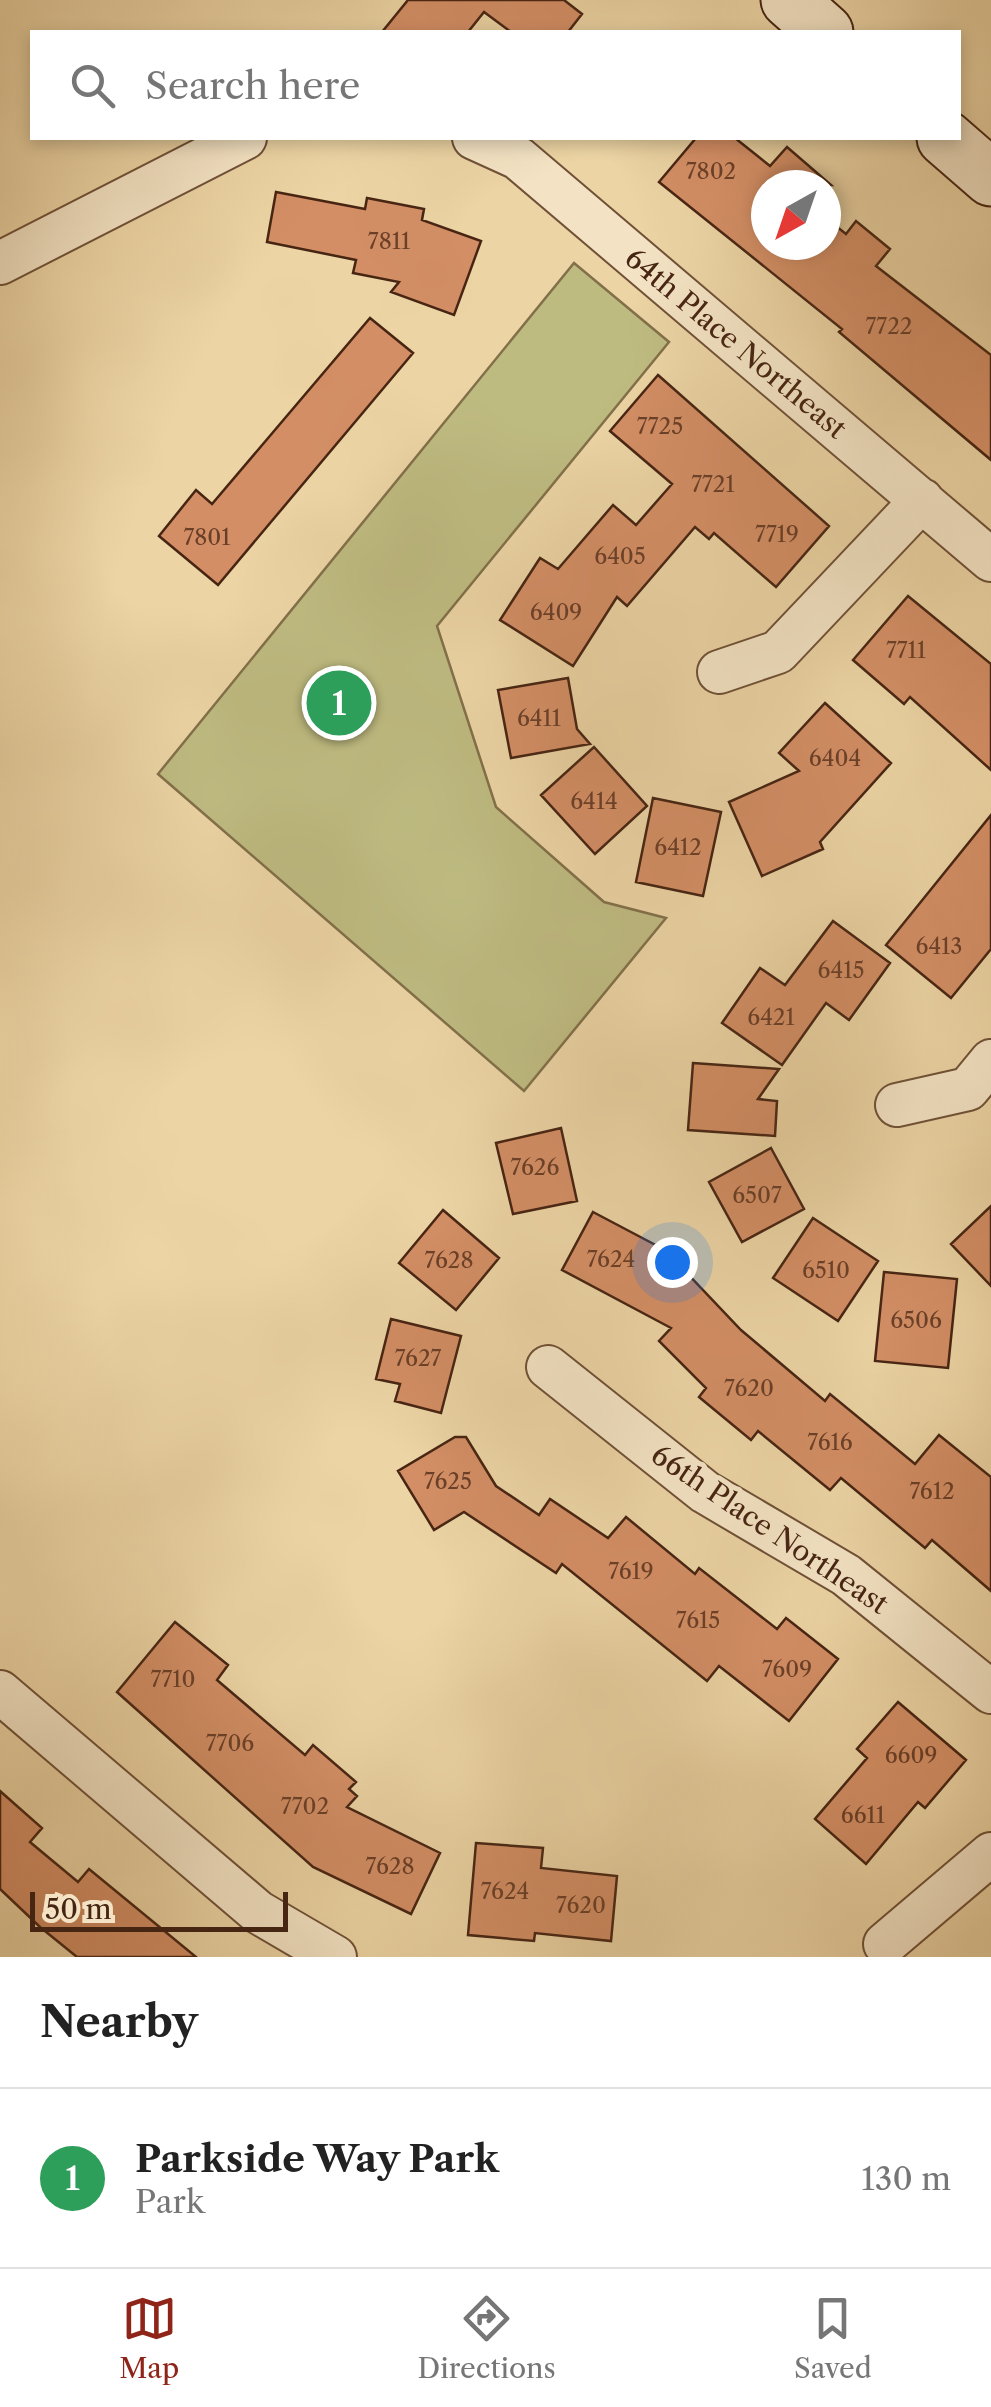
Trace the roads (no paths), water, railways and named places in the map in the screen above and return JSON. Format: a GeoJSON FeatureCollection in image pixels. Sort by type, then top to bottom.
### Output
{"type":"FeatureCollection","features":[{"type":"Feature","properties":{"kind":"main road"},"geometry":{"type":"LineString","coordinates":[[788,0],[824,30]]}},
{"type":"Feature","properties":{"kind":"main road"},"geometry":{"type":"LineString","coordinates":[[946,140],[991,178]]}},
{"type":"Feature","properties":{"kind":"street"},"geometry":{"type":"LineString","coordinates":[[0,263],[241,140]]}},
{"type":"Feature","properties":{"kind":"street","name":"64th Place Northeast"},"geometry":{"type":"LineString","coordinates":[[478,140],[518,158],[991,560]]}},
{"type":"Feature","properties":{"kind":"street"},"geometry":{"type":"LineString","coordinates":[[719,672],[778,652],[922,500]]}},
{"type":"Feature","properties":{"kind":"street"},"geometry":{"type":"LineString","coordinates":[[897,1104],[968,1089],[991,1062]]}},
{"type":"Feature","properties":{"kind":"street","name":"66th Place Northeast"},"geometry":{"type":"LineString","coordinates":[[548,1367],[706,1492],[846,1575],[991,1692]]}},
{"type":"Feature","properties":{"kind":"street"},"geometry":{"type":"LineString","coordinates":[[0,1692],[258,1912],[335,1957]]}},
{"type":"Feature","properties":{"kind":"street"},"geometry":{"type":"LineString","coordinates":[[880,1953],[991,1854]]}},
{"type":"Feature","properties":{"kind":"place","name":"Parkside Way Park"},"geometry":{"type":"Point","coordinates":[339,703]}}]}
